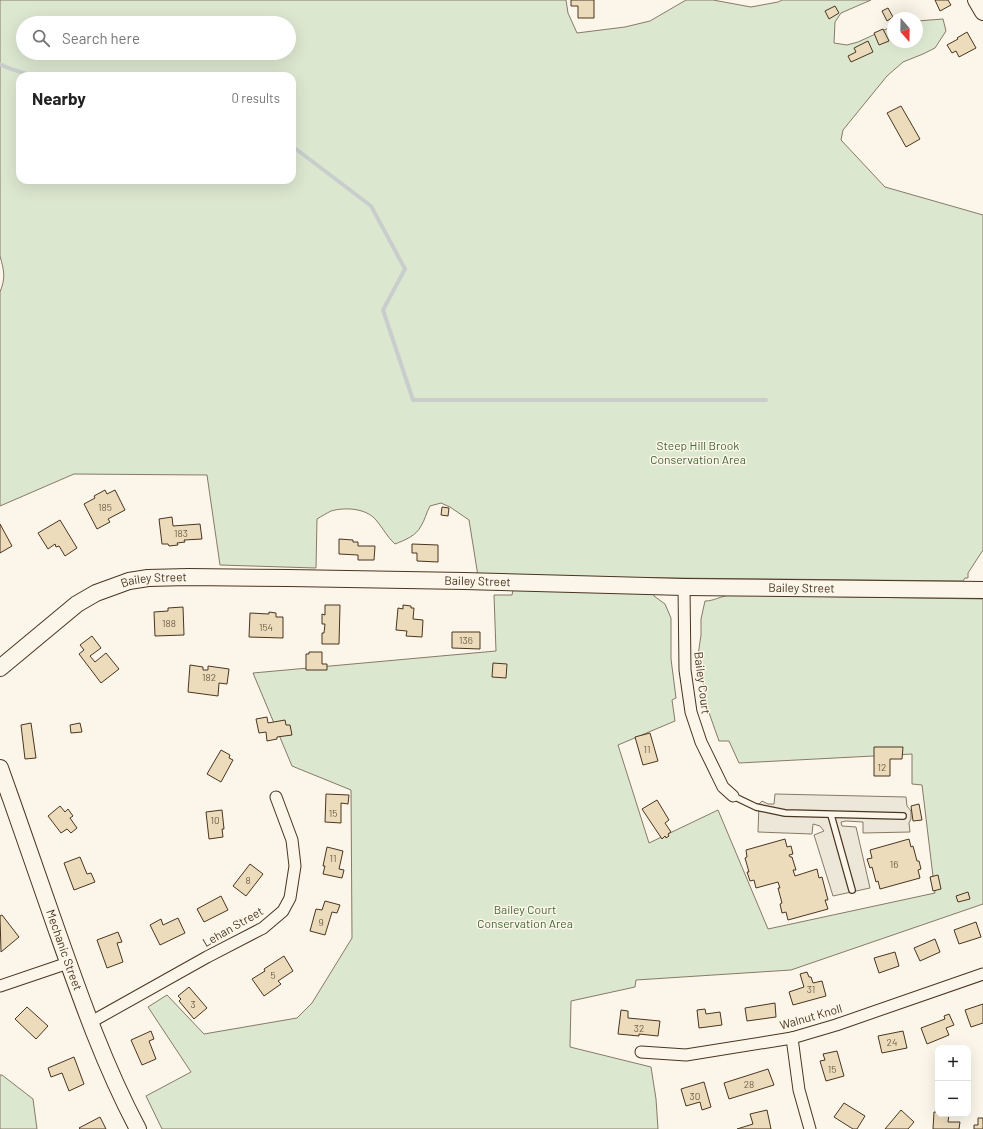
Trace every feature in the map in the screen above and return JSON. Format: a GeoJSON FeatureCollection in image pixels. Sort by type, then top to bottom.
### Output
{"type":"FeatureCollection","features":[{"type":"Feature","properties":{"kind":"street"},"geometry":{"type":"LineString","coordinates":[[976,0],[983,12]]}},
{"type":"Feature","properties":{"kind":"street","name":"Bailey Street"},"geometry":{"type":"LineString","coordinates":[[0,668],[77,604],[96,593],[122,583],[148,578],[188,577],[464,581],[684,587],[983,590]]}},
{"type":"Feature","properties":{"kind":"street","name":"Bailey Court"},"geometry":{"type":"LineString","coordinates":[[684,587],[685,670],[691,712],[701,742],[723,787],[733,796]]}},
{"type":"Feature","properties":{"kind":"street","name":"Mechanic Street"},"geometry":{"type":"LineString","coordinates":[[0,768],[68,963],[113,1080],[138,1129]]}},
{"type":"Feature","properties":{"kind":"street","name":"Lehan Street"},"geometry":{"type":"LineString","coordinates":[[91,1022],[207,957],[263,928],[283,911],[290,898],[295,866],[292,840],[276,797]]}},
{"type":"Feature","properties":{"kind":"street"},"geometry":{"type":"LineString","coordinates":[[0,986],[68,963]]}},
{"type":"Feature","properties":{"kind":"street","name":"Walnut Knoll"},"geometry":{"type":"LineString","coordinates":[[641,1052],[686,1055],[792,1038],[836,1025],[983,974]]}},
{"type":"Feature","properties":{"kind":"street"},"geometry":{"type":"LineString","coordinates":[[792,1038],[799,1090],[810,1129]]}},
{"type":"Feature","properties":{"kind":"lane"},"geometry":{"type":"LineString","coordinates":[[733,796],[756,807],[785,813],[903,816]]}},
{"type":"Feature","properties":{"kind":"lane"},"geometry":{"type":"LineString","coordinates":[[830,814],[852,890]]}},
{"type":"Feature","properties":{"kind":"green space","name":"Steep Hill Brook Conservation Area"},"geometry":{"type":"Polygon","coordinates":[[[0,0],[566,0],[568,13],[577,33],[625,27],[650,21],[686,0],[713,0],[751,7],[782,0],[871,0],[841,13],[835,22],[834,43],[847,45],[858,42],[887,29],[887,48],[923,48],[923,21],[943,19],[946,31],[935,48],[903,62],[887,76],[843,130],[841,140],[885,187],[983,215],[983,550],[968,573],[968,578],[965,578],[963,581],[478,576],[469,520],[450,507],[441,503],[430,506],[419,529],[410,537],[395,544],[376,520],[367,513],[349,509],[329,512],[317,519],[316,568],[220,565],[207,475],[74,474],[0,506],[0,292],[4,274],[0,256],[0,0]]]}},
{"type":"Feature","properties":{"kind":"green space","name":"Bailey Court Conservation Area"},"geometry":{"type":"Polygon","coordinates":[[[513,590],[618,593],[653,592],[654,596],[665,604],[671,618],[671,659],[676,698],[672,700],[675,721],[618,745],[649,843],[718,810],[768,929],[935,893],[922,785],[912,784],[912,754],[739,763],[729,741],[719,741],[708,710],[703,683],[696,669],[701,635],[701,619],[705,601],[730,595],[983,599],[983,904],[791,970],[636,980],[635,987],[571,1001],[570,1047],[651,1067],[656,1099],[658,1129],[162,1129],[146,1096],[191,1072],[148,1007],[167,995],[204,1034],[297,1018],[312,1003],[352,938],[351,790],[292,766],[253,673],[496,651],[494,595],[512,595],[513,590]]]}},
{"type":"Feature","properties":{"kind":"green space"},"geometry":{"type":"Polygon","coordinates":[[[0,1075],[33,1099],[37,1129],[0,1129],[0,1075]]]}},
{"type":"Feature","properties":{"kind":"shaded area"},"geometry":{"type":"Polygon","coordinates":[[[775,794],[906,797],[907,806],[911,811],[911,819],[909,823],[910,832],[863,833],[863,822],[841,822],[842,826],[856,827],[870,888],[833,896],[814,835],[824,831],[820,826],[813,824],[812,834],[758,832],[759,804],[762,801],[768,804],[774,804],[775,794]]]}},
{"type":"Feature","properties":{"kind":"building"},"geometry":{"type":"Polygon","coordinates":[[[571,0],[594,0],[594,18],[578,18],[578,6],[571,6],[571,0]]]}},
{"type":"Feature","properties":{"kind":"building"},"geometry":{"type":"Polygon","coordinates":[[[935,0],[948,0],[951,5],[940,11],[935,0]]]}},
{"type":"Feature","properties":{"kind":"building"},"geometry":{"type":"Polygon","coordinates":[[[835,6],[839,13],[829,19],[825,11],[835,6]]]}},
{"type":"Feature","properties":{"kind":"building"},"geometry":{"type":"Polygon","coordinates":[[[888,8],[890,12],[887,12],[887,21],[882,11],[888,8]]]}},
{"type":"Feature","properties":{"kind":"building"},"geometry":{"type":"Polygon","coordinates":[[[883,29],[887,37],[887,42],[879,45],[874,33],[883,29]]]}},
{"type":"Feature","properties":{"kind":"building"},"geometry":{"type":"Polygon","coordinates":[[[967,32],[976,48],[959,57],[956,51],[952,53],[947,45],[967,32]]]}},
{"type":"Feature","properties":{"kind":"building"},"geometry":{"type":"Polygon","coordinates":[[[868,41],[873,52],[851,62],[848,56],[856,52],[854,48],[868,41]]]}},
{"type":"Feature","properties":{"kind":"building"},"geometry":{"type":"Polygon","coordinates":[[[901,106],[920,139],[906,147],[887,113],[901,106]]]}},
{"type":"Feature","properties":{"kind":"building"},"geometry":{"type":"Polygon","coordinates":[[[105,490],[107,494],[115,490],[125,510],[108,519],[110,522],[97,529],[84,504],[105,490]]]}},
{"type":"Feature","properties":{"kind":"building"},"geometry":{"type":"Polygon","coordinates":[[[442,507],[449,508],[448,516],[441,515],[442,507]]]}},
{"type":"Feature","properties":{"kind":"building"},"geometry":{"type":"Polygon","coordinates":[[[172,517],[173,526],[200,524],[202,539],[184,540],[185,542],[177,543],[178,545],[169,546],[168,544],[162,544],[159,519],[172,517]]]}},
{"type":"Feature","properties":{"kind":"building"},"geometry":{"type":"Polygon","coordinates":[[[60,520],[77,548],[65,556],[59,546],[56,547],[55,544],[48,549],[38,533],[60,520]]]}},
{"type":"Feature","properties":{"kind":"building"},"geometry":{"type":"Polygon","coordinates":[[[0,524],[12,546],[0,553],[0,524]]]}},
{"type":"Feature","properties":{"kind":"building"},"geometry":{"type":"Polygon","coordinates":[[[339,539],[353,540],[353,542],[358,542],[358,546],[375,546],[374,560],[358,560],[358,555],[339,554],[339,539]]]}},
{"type":"Feature","properties":{"kind":"building"},"geometry":{"type":"Polygon","coordinates":[[[412,544],[438,545],[438,562],[417,561],[417,553],[412,553],[412,544]]]}},
{"type":"Feature","properties":{"kind":"building"},"geometry":{"type":"Polygon","coordinates":[[[325,605],[340,605],[339,644],[322,644],[322,633],[324,633],[325,624],[322,624],[322,614],[325,615],[325,605]]]}},
{"type":"Feature","properties":{"kind":"building"},"geometry":{"type":"Polygon","coordinates":[[[403,605],[414,608],[413,619],[423,620],[422,637],[406,636],[407,631],[396,630],[398,608],[403,609],[403,605]]]}},
{"type":"Feature","properties":{"kind":"building"},"geometry":{"type":"Polygon","coordinates":[[[183,607],[184,635],[155,636],[154,612],[168,611],[168,608],[183,607]]]}},
{"type":"Feature","properties":{"kind":"building"},"geometry":{"type":"Polygon","coordinates":[[[269,612],[276,613],[276,617],[283,617],[283,638],[249,637],[250,613],[269,614],[269,612]]]}},
{"type":"Feature","properties":{"kind":"building"},"geometry":{"type":"Polygon","coordinates":[[[452,632],[480,632],[480,649],[452,648],[452,632]]]}},
{"type":"Feature","properties":{"kind":"building"},"geometry":{"type":"Polygon","coordinates":[[[92,636],[101,648],[90,656],[95,662],[106,653],[119,669],[101,683],[79,654],[84,650],[80,645],[92,636]]]}},
{"type":"Feature","properties":{"kind":"building"},"geometry":{"type":"Polygon","coordinates":[[[309,652],[322,652],[322,664],[327,664],[327,670],[306,670],[306,654],[309,654],[309,652]]]}},
{"type":"Feature","properties":{"kind":"building"},"geometry":{"type":"Polygon","coordinates":[[[493,663],[507,664],[506,678],[492,677],[493,663]]]}},
{"type":"Feature","properties":{"kind":"building"},"geometry":{"type":"Polygon","coordinates":[[[190,665],[203,667],[203,670],[208,670],[208,666],[229,669],[227,684],[219,683],[218,696],[188,692],[190,665]]]}},
{"type":"Feature","properties":{"kind":"building"},"geometry":{"type":"Polygon","coordinates":[[[267,717],[268,723],[285,720],[286,725],[290,725],[292,735],[277,737],[277,739],[267,741],[266,732],[259,733],[256,719],[267,717]]]}},
{"type":"Feature","properties":{"kind":"building"},"geometry":{"type":"Polygon","coordinates":[[[31,723],[36,758],[25,759],[21,725],[31,723]]]}},
{"type":"Feature","properties":{"kind":"building"},"geometry":{"type":"Polygon","coordinates":[[[80,723],[82,732],[71,733],[70,725],[80,723]]]}},
{"type":"Feature","properties":{"kind":"building"},"geometry":{"type":"Polygon","coordinates":[[[650,733],[658,761],[643,765],[635,737],[650,733]]]}},
{"type":"Feature","properties":{"kind":"building"},"geometry":{"type":"Polygon","coordinates":[[[874,747],[903,747],[902,759],[890,759],[890,776],[874,776],[874,747]]]}},
{"type":"Feature","properties":{"kind":"building"},"geometry":{"type":"Polygon","coordinates":[[[221,750],[230,755],[229,758],[233,760],[221,782],[207,774],[221,750]]]}},
{"type":"Feature","properties":{"kind":"building"},"geometry":{"type":"Polygon","coordinates":[[[326,794],[349,795],[348,804],[341,803],[341,823],[325,822],[326,794]]]}},
{"type":"Feature","properties":{"kind":"building"},"geometry":{"type":"Polygon","coordinates":[[[657,800],[669,820],[665,823],[671,832],[668,834],[669,836],[666,838],[665,836],[662,839],[642,809],[657,800]]]}},
{"type":"Feature","properties":{"kind":"building"},"geometry":{"type":"Polygon","coordinates":[[[919,804],[922,820],[913,821],[911,806],[919,804]]]}},
{"type":"Feature","properties":{"kind":"building"},"geometry":{"type":"Polygon","coordinates":[[[60,806],[65,812],[68,809],[73,816],[70,818],[77,828],[71,833],[67,829],[61,833],[48,816],[60,806]]]}},
{"type":"Feature","properties":{"kind":"building"},"geometry":{"type":"Polygon","coordinates":[[[222,810],[224,829],[222,829],[223,837],[209,839],[206,812],[222,810]]]}},
{"type":"Feature","properties":{"kind":"building"},"geometry":{"type":"Polygon","coordinates":[[[785,839],[787,847],[791,846],[793,854],[789,855],[792,857],[796,870],[793,870],[795,876],[817,869],[819,878],[822,877],[828,900],[825,900],[828,909],[788,920],[786,912],[782,913],[780,904],[782,903],[778,882],[756,888],[754,880],[750,881],[745,858],[747,857],[746,850],[785,839]]]}},
{"type":"Feature","properties":{"kind":"building"},"geometry":{"type":"Polygon","coordinates":[[[909,839],[911,847],[913,846],[917,861],[919,861],[921,869],[918,870],[920,878],[880,889],[878,881],[876,882],[872,867],[870,868],[867,859],[872,858],[870,850],[909,839]]]}},
{"type":"Feature","properties":{"kind":"building"},"geometry":{"type":"Polygon","coordinates":[[[327,847],[343,851],[339,869],[344,870],[342,878],[323,874],[327,847]]]}},
{"type":"Feature","properties":{"kind":"building"},"geometry":{"type":"Polygon","coordinates":[[[80,857],[87,874],[91,873],[95,882],[74,890],[64,863],[80,857]]]}},
{"type":"Feature","properties":{"kind":"building"},"geometry":{"type":"Polygon","coordinates":[[[250,864],[263,874],[246,896],[233,886],[250,864]]]}},
{"type":"Feature","properties":{"kind":"building"},"geometry":{"type":"Polygon","coordinates":[[[938,875],[941,889],[933,891],[930,877],[938,875]]]}},
{"type":"Feature","properties":{"kind":"building"},"geometry":{"type":"Polygon","coordinates":[[[968,892],[970,899],[958,902],[956,896],[968,892]]]}},
{"type":"Feature","properties":{"kind":"building"},"geometry":{"type":"Polygon","coordinates":[[[221,896],[228,910],[204,922],[197,909],[221,896]]]}},
{"type":"Feature","properties":{"kind":"building"},"geometry":{"type":"Polygon","coordinates":[[[325,901],[340,905],[337,913],[332,912],[325,935],[310,931],[316,909],[322,910],[325,901]]]}},
{"type":"Feature","properties":{"kind":"building"},"geometry":{"type":"Polygon","coordinates":[[[2,915],[19,937],[1,952],[0,916],[2,915]]]}},
{"type":"Feature","properties":{"kind":"building"},"geometry":{"type":"Polygon","coordinates":[[[178,918],[185,933],[160,945],[150,925],[161,919],[163,925],[178,918]]]}},
{"type":"Feature","properties":{"kind":"building"},"geometry":{"type":"Polygon","coordinates":[[[976,922],[981,937],[959,944],[954,930],[976,922]]]}},
{"type":"Feature","properties":{"kind":"building"},"geometry":{"type":"Polygon","coordinates":[[[118,932],[122,942],[117,943],[123,962],[107,968],[97,940],[118,932]]]}},
{"type":"Feature","properties":{"kind":"building"},"geometry":{"type":"Polygon","coordinates":[[[935,939],[940,952],[920,961],[914,948],[935,939]]]}},
{"type":"Feature","properties":{"kind":"building"},"geometry":{"type":"Polygon","coordinates":[[[895,952],[899,966],[879,973],[874,958],[895,952]]]}},
{"type":"Feature","properties":{"kind":"building"},"geometry":{"type":"Polygon","coordinates":[[[284,956],[293,971],[278,981],[281,984],[264,996],[252,979],[284,956]]]}},
{"type":"Feature","properties":{"kind":"building"},"geometry":{"type":"Polygon","coordinates":[[[807,972],[813,983],[822,981],[826,996],[793,1005],[789,992],[804,987],[800,974],[807,972]]]}},
{"type":"Feature","properties":{"kind":"building"},"geometry":{"type":"Polygon","coordinates":[[[189,987],[207,1008],[194,1019],[179,1001],[181,999],[178,996],[189,987]]]}},
{"type":"Feature","properties":{"kind":"building"},"geometry":{"type":"Polygon","coordinates":[[[775,1003],[776,1017],[747,1021],[745,1008],[775,1003]]]}},
{"type":"Feature","properties":{"kind":"building"},"geometry":{"type":"Polygon","coordinates":[[[983,1004],[983,1023],[971,1027],[965,1010],[983,1004]]]}},
{"type":"Feature","properties":{"kind":"building"},"geometry":{"type":"Polygon","coordinates":[[[27,1007],[48,1026],[36,1039],[15,1019],[27,1007]]]}},
{"type":"Feature","properties":{"kind":"building"},"geometry":{"type":"Polygon","coordinates":[[[705,1009],[706,1014],[720,1012],[722,1025],[699,1028],[697,1010],[705,1009]]]}},
{"type":"Feature","properties":{"kind":"building"},"geometry":{"type":"Polygon","coordinates":[[[621,1010],[628,1011],[628,1018],[660,1021],[658,1036],[618,1034],[621,1010]]]}},
{"type":"Feature","properties":{"kind":"building"},"geometry":{"type":"Polygon","coordinates":[[[949,1014],[954,1025],[946,1028],[949,1035],[927,1044],[921,1028],[945,1019],[944,1016],[949,1014]]]}},
{"type":"Feature","properties":{"kind":"building"},"geometry":{"type":"Polygon","coordinates":[[[151,1031],[154,1039],[149,1041],[156,1059],[142,1065],[131,1040],[151,1031]]]}},
{"type":"Feature","properties":{"kind":"building"},"geometry":{"type":"Polygon","coordinates":[[[903,1031],[907,1048],[882,1053],[878,1036],[903,1031]]]}},
{"type":"Feature","properties":{"kind":"building"},"geometry":{"type":"Polygon","coordinates":[[[837,1051],[844,1076],[826,1081],[820,1061],[825,1060],[823,1054],[837,1051]]]}},
{"type":"Feature","properties":{"kind":"building"},"geometry":{"type":"Polygon","coordinates":[[[74,1057],[84,1084],[69,1091],[62,1073],[51,1077],[48,1068],[74,1057]]]}},
{"type":"Feature","properties":{"kind":"building"},"geometry":{"type":"Polygon","coordinates":[[[768,1069],[774,1085],[729,1099],[724,1083],[768,1069]]]}},
{"type":"Feature","properties":{"kind":"building"},"geometry":{"type":"Polygon","coordinates":[[[704,1082],[711,1107],[702,1110],[700,1102],[686,1106],[681,1089],[704,1082]]]}},
{"type":"Feature","properties":{"kind":"building"},"geometry":{"type":"Polygon","coordinates":[[[844,1103],[865,1116],[857,1129],[853,1129],[834,1117],[844,1103]]]}},
{"type":"Feature","properties":{"kind":"building"},"geometry":{"type":"Polygon","coordinates":[[[767,1110],[771,1129],[737,1129],[753,1124],[750,1114],[767,1110]]]}},
{"type":"Feature","properties":{"kind":"building"},"geometry":{"type":"Polygon","coordinates":[[[901,1110],[914,1122],[908,1129],[885,1129],[901,1110]]]}},
{"type":"Feature","properties":{"kind":"building"},"geometry":{"type":"Polygon","coordinates":[[[934,1112],[935,1117],[949,1117],[948,1122],[960,1122],[959,1129],[933,1129],[934,1112]]]}},
{"type":"Feature","properties":{"kind":"building"},"geometry":{"type":"Polygon","coordinates":[[[100,1117],[106,1129],[79,1128],[100,1117]]]}},
{"type":"Feature","properties":{"kind":"building"},"geometry":{"type":"Polygon","coordinates":[[[978,1118],[983,1118],[983,1129],[974,1129],[974,1125],[978,1125],[978,1118]]]}},
{"type":"Feature","properties":{"kind":"waterway"},"geometry":{"type":"LineString","coordinates":[[0,64],[21,72]]}},
{"type":"Feature","properties":{"kind":"waterway"},"geometry":{"type":"LineString","coordinates":[[296,149],[371,206],[405,269],[383,310],[413,400],[766,400]]}}]}
